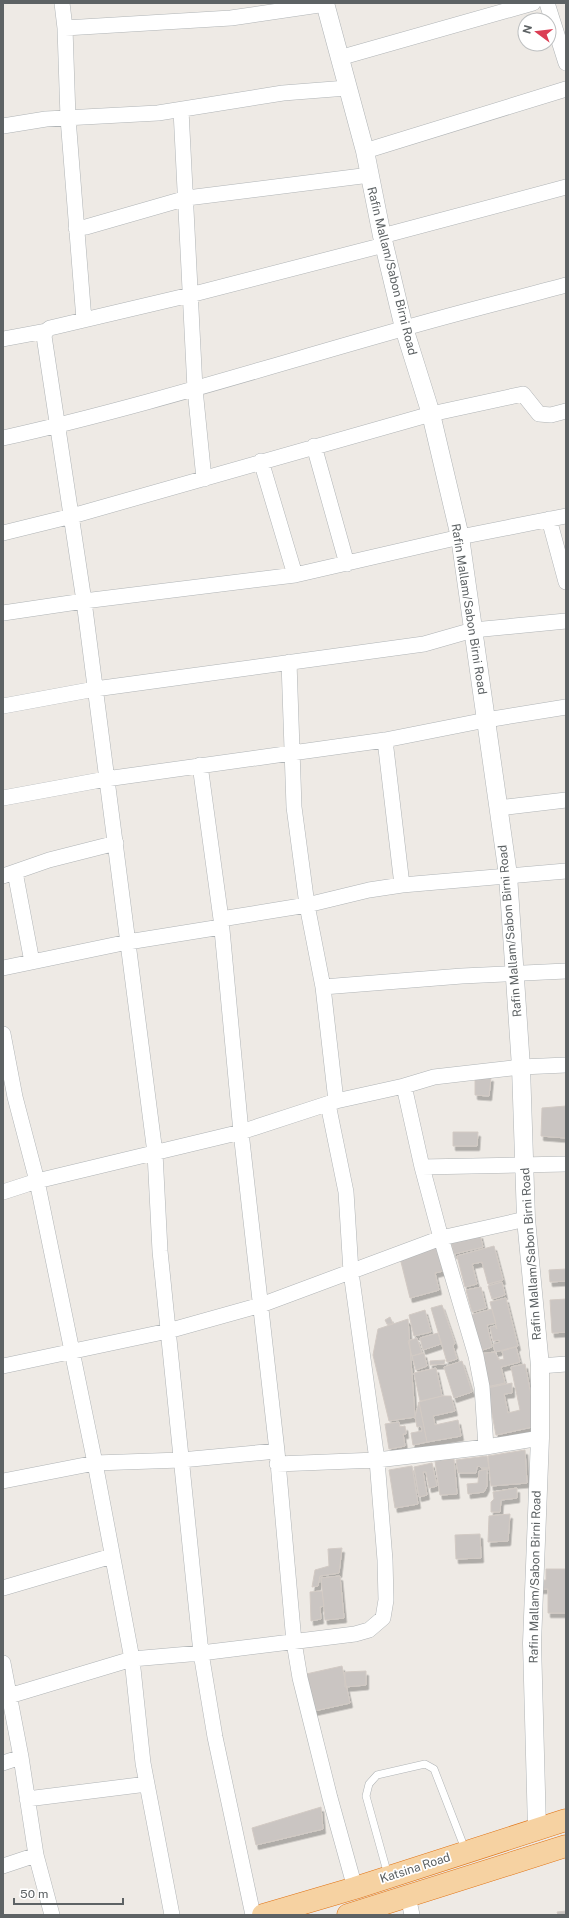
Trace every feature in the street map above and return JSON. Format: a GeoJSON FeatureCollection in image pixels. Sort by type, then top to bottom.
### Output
{"type":"FeatureCollection","features":[{"type":"Feature","properties":{"kind":"highway","name":"Katsina Road"},"geometry":{"type":"LineString","coordinates":[[263,1915],[355,1888],[566,1820]]}},
{"type":"Feature","properties":{"kind":"highway","name":"Katsina Road"},"geometry":{"type":"LineString","coordinates":[[348,1915],[410,1906],[566,1846]]}},
{"type":"Feature","properties":{"kind":"street"},"geometry":{"type":"LineString","coordinates":[[62,3],[65,28],[68,118],[84,320]]}},
{"type":"Feature","properties":{"kind":"street"},"geometry":{"type":"LineString","coordinates":[[339,58],[533,3]]}},
{"type":"Feature","properties":{"kind":"street"},"geometry":{"type":"LineString","coordinates":[[547,3],[566,62]]}},
{"type":"Feature","properties":{"kind":"street"},"geometry":{"type":"LineString","coordinates":[[65,28],[231,18],[325,4]]}},
{"type":"Feature","properties":{"kind":"street","name":"Rafin Mallam/Sabon Birni Road"},"geometry":{"type":"LineString","coordinates":[[325,4],[365,151],[383,241],[404,328],[431,414],[460,537],[508,875],[513,973],[521,1067],[526,1219],[540,1366],[540,1438],[532,1643],[537,1829]]}},
{"type":"Feature","properties":{"kind":"street"},"geometry":{"type":"LineString","coordinates":[[3,126],[46,119],[158,113],[283,93],[347,88]]}},
{"type":"Feature","properties":{"kind":"street"},"geometry":{"type":"LineString","coordinates":[[365,151],[566,89]]}},
{"type":"Feature","properties":{"kind":"street"},"geometry":{"type":"LineString","coordinates":[[181,110],[187,198],[195,389],[204,479]]}},
{"type":"Feature","properties":{"kind":"street"},"geometry":{"type":"LineString","coordinates":[[76,228],[86,227],[187,198],[370,175]]}},
{"type":"Feature","properties":{"kind":"street"},"geometry":{"type":"LineString","coordinates":[[3,339],[46,331],[50,328],[190,295],[383,241],[566,187]]}},
{"type":"Feature","properties":{"kind":"street"},"geometry":{"type":"LineString","coordinates":[[3,438],[59,426],[195,389],[404,328],[566,285]]}},
{"type":"Feature","properties":{"kind":"street"},"geometry":{"type":"LineString","coordinates":[[46,331],[44,336],[59,426],[84,601],[155,1153],[160,1251],[201,1653],[214,1737],[253,1915]]}},
{"type":"Feature","properties":{"kind":"street"},"geometry":{"type":"LineString","coordinates":[[3,533],[72,516],[204,479],[261,461],[431,414],[523,394],[539,414],[551,415],[566,411]]}},
{"type":"Feature","properties":{"kind":"street"},"geometry":{"type":"LineString","coordinates":[[314,446],[347,564]]}},
{"type":"Feature","properties":{"kind":"street"},"geometry":{"type":"LineString","coordinates":[[261,461],[295,575]]}},
{"type":"Feature","properties":{"kind":"street"},"geometry":{"type":"LineString","coordinates":[[3,613],[84,601],[295,575],[460,537],[566,516]]}},
{"type":"Feature","properties":{"kind":"street"},"geometry":{"type":"LineString","coordinates":[[549,519],[565,576]]}},
{"type":"Feature","properties":{"kind":"street"},"geometry":{"type":"LineString","coordinates":[[3,706],[95,689],[424,644],[473,630],[566,621]]}},
{"type":"Feature","properties":{"kind":"street"},"geometry":{"type":"LineString","coordinates":[[7,1690],[132,1659],[201,1653],[294,1642],[370,1630],[383,1618],[386,1600],[385,1560],[377,1460],[351,1272],[346,1192],[332,1102],[323,987],[307,905],[294,807],[289,662]]}},
{"type":"Feature","properties":{"kind":"street"},"geometry":{"type":"LineString","coordinates":[[3,798],[106,778],[292,754],[385,740],[486,720],[566,707]]}},
{"type":"Feature","properties":{"kind":"street"},"geometry":{"type":"LineString","coordinates":[[385,740],[402,885]]}},
{"type":"Feature","properties":{"kind":"street"},"geometry":{"type":"LineString","coordinates":[[200,765],[221,923],[241,1132],[277,1458],[294,1642],[300,1678],[322,1768],[355,1888]]}},
{"type":"Feature","properties":{"kind":"street"},"geometry":{"type":"LineString","coordinates":[[498,808],[566,800]]}},
{"type":"Feature","properties":{"kind":"street"},"geometry":{"type":"LineString","coordinates":[[32,962],[9,874],[49,860],[116,843]]}},
{"type":"Feature","properties":{"kind":"street"},"geometry":{"type":"LineString","coordinates":[[3,968],[307,905],[369,890],[402,885],[566,871]]}},
{"type":"Feature","properties":{"kind":"street"},"geometry":{"type":"LineString","coordinates":[[323,987],[513,973],[566,971]]}},
{"type":"Feature","properties":{"kind":"street"},"geometry":{"type":"LineString","coordinates":[[3,1034],[9,1099],[37,1181],[95,1463],[132,1659],[147,1784],[172,1915]]}},
{"type":"Feature","properties":{"kind":"street"},"geometry":{"type":"LineString","coordinates":[[3,1192],[37,1181],[241,1132],[332,1102],[404,1086],[434,1077],[521,1067],[566,1065]]}},
{"type":"Feature","properties":{"kind":"street"},"geometry":{"type":"LineString","coordinates":[[404,1086],[422,1167],[441,1238],[476,1356],[482,1387],[486,1446]]}},
{"type":"Feature","properties":{"kind":"street"},"geometry":{"type":"LineString","coordinates":[[422,1167],[566,1164]]}},
{"type":"Feature","properties":{"kind":"street"},"geometry":{"type":"LineString","coordinates":[[3,1366],[168,1331],[261,1306],[441,1238],[526,1219]]}},
{"type":"Feature","properties":{"kind":"street"},"geometry":{"type":"LineString","coordinates":[[540,1366],[566,1364]]}},
{"type":"Feature","properties":{"kind":"street"},"geometry":{"type":"LineString","coordinates":[[3,1480],[95,1463],[277,1458],[377,1460],[540,1438]]}},
{"type":"Feature","properties":{"kind":"street"},"geometry":{"type":"LineString","coordinates":[[3,1588],[112,1556]]}},
{"type":"Feature","properties":{"kind":"street"},"geometry":{"type":"LineString","coordinates":[[3,1663],[21,1757],[36,1854],[52,1915]]}},
{"type":"Feature","properties":{"kind":"street"},"geometry":{"type":"LineString","coordinates":[[3,1763],[21,1757]]}},
{"type":"Feature","properties":{"kind":"street"},"geometry":{"type":"LineString","coordinates":[[27,1799],[147,1784]]}},
{"type":"Feature","properties":{"kind":"street"},"geometry":{"type":"LineString","coordinates":[[3,1866],[36,1854]]}},
{"type":"Feature","properties":{"kind":"lane"},"geometry":{"type":"LineString","coordinates":[[388,1877],[366,1796],[369,1784],[377,1775],[425,1764],[434,1769],[466,1851]]}},
{"type":"Feature","properties":{"kind":"building"},"geometry":{"type":"Polygon","coordinates":[[[491,1077],[489,1096],[475,1095],[475,1078],[491,1077]]]}},
{"type":"Feature","properties":{"kind":"building"},"geometry":{"type":"Polygon","coordinates":[[[566,1106],[566,1138],[541,1136],[542,1108],[566,1106]]]}},
{"type":"Feature","properties":{"kind":"building"},"geometry":{"type":"Polygon","coordinates":[[[453,1132],[478,1132],[477,1146],[453,1146],[453,1132]]]}},
{"type":"Feature","properties":{"kind":"building"},"geometry":{"type":"Polygon","coordinates":[[[480,1234],[483,1247],[454,1254],[451,1242],[480,1234]]]}},
{"type":"Feature","properties":{"kind":"building"},"geometry":{"type":"Polygon","coordinates":[[[494,1246],[503,1280],[488,1284],[482,1262],[472,1264],[477,1284],[465,1287],[457,1256],[494,1246]]]}},
{"type":"Feature","properties":{"kind":"building"},"geometry":{"type":"Polygon","coordinates":[[[437,1248],[443,1271],[435,1273],[439,1290],[410,1298],[400,1258],[437,1248]]]}},
{"type":"Feature","properties":{"kind":"building"},"geometry":{"type":"Polygon","coordinates":[[[566,1269],[566,1281],[550,1282],[549,1270],[566,1269]]]}},
{"type":"Feature","properties":{"kind":"building"},"geometry":{"type":"Polygon","coordinates":[[[502,1282],[505,1295],[492,1299],[488,1286],[502,1282]]]}},
{"type":"Feature","properties":{"kind":"building"},"geometry":{"type":"Polygon","coordinates":[[[481,1287],[486,1308],[472,1312],[466,1290],[481,1287]]]}},
{"type":"Feature","properties":{"kind":"building"},"geometry":{"type":"Polygon","coordinates":[[[506,1298],[518,1346],[495,1352],[493,1344],[500,1342],[499,1340],[493,1341],[490,1327],[495,1326],[497,1329],[490,1302],[506,1298]]]}},
{"type":"Feature","properties":{"kind":"building"},"geometry":{"type":"Polygon","coordinates":[[[566,1299],[566,1332],[552,1333],[550,1300],[566,1299]]]}},
{"type":"Feature","properties":{"kind":"building"},"geometry":{"type":"Polygon","coordinates":[[[442,1305],[455,1343],[453,1346],[457,1359],[447,1362],[431,1308],[442,1305]]]}},
{"type":"Feature","properties":{"kind":"building"},"geometry":{"type":"Polygon","coordinates":[[[492,1309],[496,1323],[487,1325],[492,1347],[479,1351],[470,1315],[492,1309]]]}},
{"type":"Feature","properties":{"kind":"building"},"geometry":{"type":"Polygon","coordinates":[[[425,1310],[431,1332],[414,1336],[409,1315],[425,1310]]]}},
{"type":"Feature","properties":{"kind":"building"},"geometry":{"type":"Polygon","coordinates":[[[390,1317],[393,1324],[387,1324],[385,1320],[390,1317]]]}},
{"type":"Feature","properties":{"kind":"building"},"geometry":{"type":"Polygon","coordinates":[[[408,1319],[415,1417],[389,1421],[373,1355],[378,1329],[408,1319]]]}},
{"type":"Feature","properties":{"kind":"building"},"geometry":{"type":"Polygon","coordinates":[[[438,1333],[441,1344],[423,1350],[420,1338],[438,1333]]]}},
{"type":"Feature","properties":{"kind":"building"},"geometry":{"type":"Polygon","coordinates":[[[417,1338],[422,1353],[412,1356],[408,1341],[417,1338]]]}},
{"type":"Feature","properties":{"kind":"building"},"geometry":{"type":"Polygon","coordinates":[[[516,1347],[520,1362],[501,1367],[505,1383],[486,1387],[478,1354],[495,1352],[499,1360],[504,1359],[502,1351],[516,1347]]]}},
{"type":"Feature","properties":{"kind":"building"},"geometry":{"type":"Polygon","coordinates":[[[424,1353],[427,1366],[416,1370],[412,1356],[424,1353]]]}},
{"type":"Feature","properties":{"kind":"building"},"geometry":{"type":"Polygon","coordinates":[[[445,1360],[444,1364],[430,1365],[430,1361],[445,1360]]]}},
{"type":"Feature","properties":{"kind":"building"},"geometry":{"type":"Polygon","coordinates":[[[462,1361],[472,1392],[454,1398],[444,1367],[462,1361]]]}},
{"type":"Feature","properties":{"kind":"building"},"geometry":{"type":"Polygon","coordinates":[[[525,1364],[537,1426],[496,1435],[487,1388],[512,1383],[512,1393],[504,1394],[508,1413],[520,1410],[511,1367],[525,1364]]]}},
{"type":"Feature","properties":{"kind":"building"},"geometry":{"type":"Polygon","coordinates":[[[436,1368],[442,1396],[420,1401],[414,1373],[436,1368]]]}},
{"type":"Feature","properties":{"kind":"building"},"geometry":{"type":"Polygon","coordinates":[[[442,1396],[451,1396],[455,1411],[433,1416],[435,1425],[458,1420],[461,1436],[427,1442],[419,1402],[442,1396]]]}},
{"type":"Feature","properties":{"kind":"building"},"geometry":{"type":"Polygon","coordinates":[[[419,1402],[427,1442],[413,1445],[411,1433],[422,1431],[421,1426],[417,1427],[415,1417],[419,1402]]]}},
{"type":"Feature","properties":{"kind":"building"},"geometry":{"type":"Polygon","coordinates":[[[399,1422],[400,1427],[405,1426],[406,1434],[403,1434],[405,1446],[389,1449],[385,1424],[399,1422]]]}},
{"type":"Feature","properties":{"kind":"building"},"geometry":{"type":"Polygon","coordinates":[[[525,1450],[527,1483],[491,1486],[488,1456],[525,1450]]]}},
{"type":"Feature","properties":{"kind":"building"},"geometry":{"type":"Polygon","coordinates":[[[487,1456],[489,1468],[481,1468],[479,1466],[477,1467],[476,1473],[458,1473],[456,1460],[487,1456]]]}},
{"type":"Feature","properties":{"kind":"building"},"geometry":{"type":"Polygon","coordinates":[[[454,1459],[457,1494],[440,1495],[435,1461],[454,1459]]]}},
{"type":"Feature","properties":{"kind":"building"},"geometry":{"type":"Polygon","coordinates":[[[432,1463],[437,1486],[429,1488],[426,1472],[423,1472],[427,1495],[419,1497],[414,1467],[432,1463]]]}},
{"type":"Feature","properties":{"kind":"building"},"geometry":{"type":"Polygon","coordinates":[[[412,1466],[418,1504],[395,1508],[389,1470],[412,1466]]]}},
{"type":"Feature","properties":{"kind":"building"},"geometry":{"type":"Polygon","coordinates":[[[487,1469],[487,1486],[484,1492],[468,1494],[467,1484],[478,1483],[479,1471],[487,1469]]]}},
{"type":"Feature","properties":{"kind":"building"},"geometry":{"type":"Polygon","coordinates":[[[517,1488],[517,1498],[501,1500],[500,1512],[491,1512],[491,1502],[494,1499],[493,1492],[517,1488]]]}},
{"type":"Feature","properties":{"kind":"building"},"geometry":{"type":"Polygon","coordinates":[[[510,1514],[508,1541],[488,1542],[489,1516],[510,1514]]]}},
{"type":"Feature","properties":{"kind":"building"},"geometry":{"type":"Polygon","coordinates":[[[480,1534],[481,1558],[456,1559],[455,1535],[480,1534]]]}},
{"type":"Feature","properties":{"kind":"building"},"geometry":{"type":"Polygon","coordinates":[[[342,1548],[339,1573],[320,1576],[318,1586],[312,1587],[315,1570],[329,1566],[328,1549],[342,1548]]]}},
{"type":"Feature","properties":{"kind":"building"},"geometry":{"type":"Polygon","coordinates":[[[546,1569],[566,1569],[566,1613],[548,1613],[548,1589],[540,1589],[540,1580],[546,1580],[546,1569]]]}},
{"type":"Feature","properties":{"kind":"building"},"geometry":{"type":"Polygon","coordinates":[[[340,1576],[344,1618],[325,1620],[321,1578],[340,1576]]]}},
{"type":"Feature","properties":{"kind":"building"},"geometry":{"type":"Polygon","coordinates":[[[322,1591],[324,1606],[320,1607],[321,1619],[311,1621],[310,1592],[322,1591]]]}},
{"type":"Feature","properties":{"kind":"building"},"geometry":{"type":"Polygon","coordinates":[[[342,1666],[350,1703],[314,1711],[306,1674],[342,1666]]]}},
{"type":"Feature","properties":{"kind":"building"},"geometry":{"type":"Polygon","coordinates":[[[366,1671],[366,1685],[345,1687],[345,1672],[366,1671]]]}},
{"type":"Feature","properties":{"kind":"building"},"geometry":{"type":"Polygon","coordinates":[[[321,1807],[323,1829],[256,1845],[252,1828],[321,1807]]]}},
{"type":"Feature","properties":{"kind":"building"},"geometry":{"type":"Polygon","coordinates":[[[566,1911],[566,1915],[558,1915],[557,1912],[566,1911]]]}}]}
